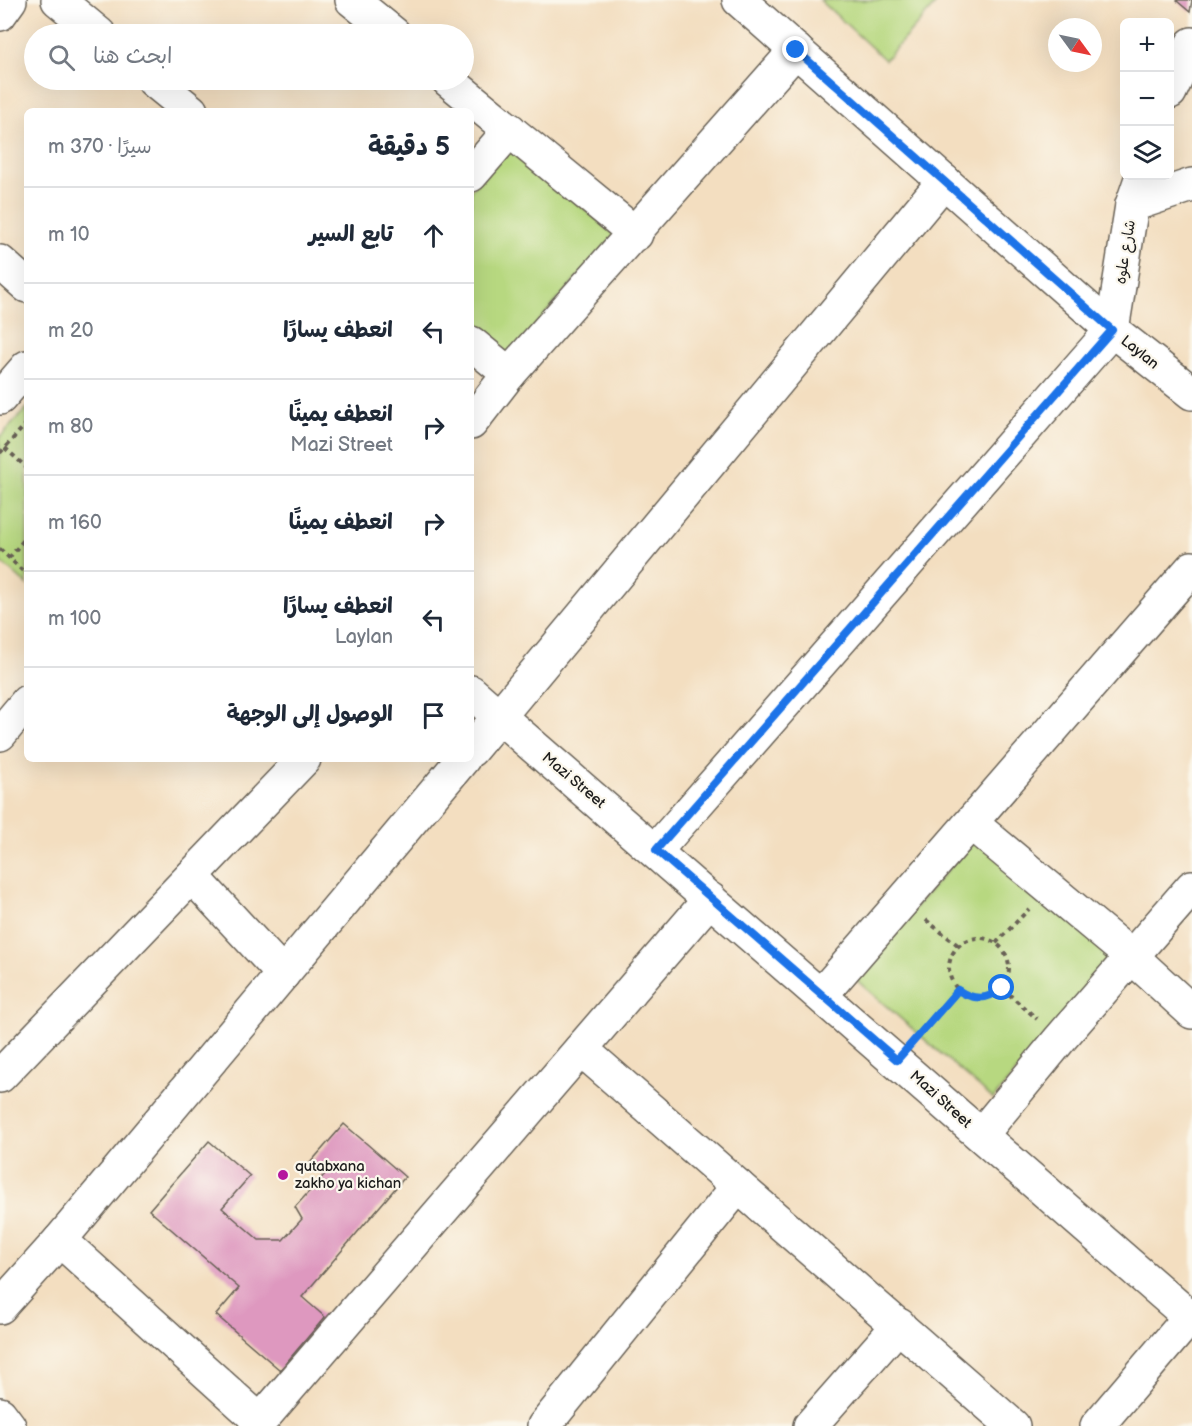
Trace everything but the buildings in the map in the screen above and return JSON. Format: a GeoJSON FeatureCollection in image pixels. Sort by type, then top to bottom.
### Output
{"type":"FeatureCollection","features":[{"type":"Feature","properties":{"kind":"street"},"geometry":{"type":"LineString","coordinates":[[0,14],[10,0]]}},
{"type":"Feature","properties":{"kind":"street"},"geometry":{"type":"LineString","coordinates":[[58,0],[87,24]]}},
{"type":"Feature","properties":{"kind":"street"},"geometry":{"type":"LineString","coordinates":[[352,0],[382,24]]}},
{"type":"Feature","properties":{"kind":"street","name":"Laylan"},"geometry":{"type":"LineString","coordinates":[[739,0],[1112,330],[1192,393]]}},
{"type":"Feature","properties":{"kind":"street"},"geometry":{"type":"LineString","coordinates":[[1174,83],[1192,44]]}},
{"type":"Feature","properties":{"kind":"street"},"geometry":{"type":"LineString","coordinates":[[474,419],[509,374],[636,234],[796,50]]}},
{"type":"Feature","properties":{"kind":"street"},"geometry":{"type":"LineString","coordinates":[[165,90],[187,108]]}},
{"type":"Feature","properties":{"kind":"street"},"geometry":{"type":"LineString","coordinates":[[460,90],[636,234]]}},
{"type":"Feature","properties":{"kind":"street"},"geometry":{"type":"LineString","coordinates":[[474,172],[510,130]]}},
{"type":"Feature","properties":{"kind":"street"},"geometry":{"type":"LineString","coordinates":[[474,746],[944,181]]}},
{"type":"Feature","properties":{"kind":"street"},"geometry":{"type":"LineString","coordinates":[[1137,190],[1192,185]]}},
{"type":"Feature","properties":{"kind":"street","name":"شارع علوه"},"geometry":{"type":"LineString","coordinates":[[1112,330],[1137,190]]}},
{"type":"Feature","properties":{"kind":"street"},"geometry":{"type":"LineString","coordinates":[[0,262],[24,283]]}},
{"type":"Feature","properties":{"kind":"street"},"geometry":{"type":"LineString","coordinates":[[656,850],[1112,330]]}},
{"type":"Feature","properties":{"kind":"street"},"geometry":{"type":"LineString","coordinates":[[474,345],[509,374]]}},
{"type":"Feature","properties":{"kind":"street"},"geometry":{"type":"LineString","coordinates":[[0,398],[24,370]]}},
{"type":"Feature","properties":{"kind":"street"},"geometry":{"type":"LineString","coordinates":[[821,995],[1192,568]]}},
{"type":"Feature","properties":{"kind":"street","name":"Mazi Street"},"geometry":{"type":"LineString","coordinates":[[474,695],[656,850],[1191,1318]]}},
{"type":"Feature","properties":{"kind":"street"},"geometry":{"type":"LineString","coordinates":[[0,734],[24,706]]}},
{"type":"Feature","properties":{"kind":"street"},"geometry":{"type":"LineString","coordinates":[[0,1076],[301,762]]}},
{"type":"Feature","properties":{"kind":"street"},"geometry":{"type":"LineString","coordinates":[[0,1307],[60,1240],[460,762]]}},
{"type":"Feature","properties":{"kind":"street"},"geometry":{"type":"LineString","coordinates":[[971,822],[1132,957],[1192,1012]]}},
{"type":"Feature","properties":{"kind":"street"},"geometry":{"type":"LineString","coordinates":[[192,876],[283,974]]}},
{"type":"Feature","properties":{"kind":"street"},"geometry":{"type":"LineString","coordinates":[[981,1136],[1060,1039],[1192,887]]}},
{"type":"Feature","properties":{"kind":"street"},"geometry":{"type":"LineString","coordinates":[[60,1240],[258,1424],[710,899]]}},
{"type":"Feature","properties":{"kind":"street"},"geometry":{"type":"LineString","coordinates":[[581,1049],[1013,1426]]}},
{"type":"Feature","properties":{"kind":"street"},"geometry":{"type":"LineString","coordinates":[[544,1426],[738,1186]]}},
{"type":"Feature","properties":{"kind":"street"},"geometry":{"type":"LineString","coordinates":[[1097,1426],[1191,1318]]}},
{"type":"Feature","properties":{"kind":"street"},"geometry":{"type":"LineString","coordinates":[[810,1426],[899,1325]]}},
{"type":"Feature","properties":{"kind":"street"},"geometry":{"type":"LineString","coordinates":[[0,1414],[9,1426]]}},
{"type":"Feature","properties":{"kind":"path"},"geometry":{"type":"LineString","coordinates":[[0,453],[24,426]]}},
{"type":"Feature","properties":{"kind":"path"},"geometry":{"type":"LineString","coordinates":[[5,448],[24,465]]}},
{"type":"Feature","properties":{"kind":"path"},"geometry":{"type":"LineString","coordinates":[[9,558],[24,540]]}},
{"type":"Feature","properties":{"kind":"path"},"geometry":{"type":"LineString","coordinates":[[0,549],[24,572]]}},
{"type":"Feature","properties":{"kind":"path"},"geometry":{"type":"LineString","coordinates":[[996,943],[1049,889]]}},
{"type":"Feature","properties":{"kind":"path"},"geometry":{"type":"LineString","coordinates":[[902,901],[959,946]]}},
{"type":"Feature","properties":{"kind":"path"},"geometry":{"type":"LineString","coordinates":[[977,938],[996,943],[1003,950],[1009,969],[1002,988],[986,998],[966,995],[958,990],[952,982],[950,963],[959,946],[977,938]]}},
{"type":"Feature","properties":{"kind":"path"},"geometry":{"type":"LineString","coordinates":[[1002,988],[1060,1039]]}},
{"type":"Feature","properties":{"kind":"path"},"geometry":{"type":"LineString","coordinates":[[897,1060],[958,990]]}},
{"type":"Feature","properties":{"kind":"green space"},"geometry":{"type":"Polygon","coordinates":[[[820,0],[939,0],[885,60],[820,0]]]}},
{"type":"Feature","properties":{"kind":"green space"},"geometry":{"type":"Polygon","coordinates":[[[511,145],[615,235],[509,355],[474,326],[474,187],[511,145]]]}},
{"type":"Feature","properties":{"kind":"green space"},"geometry":{"type":"Polygon","coordinates":[[[24,411],[24,582],[0,561],[0,437],[24,411]]]}},
{"type":"Feature","properties":{"kind":"green space"},"geometry":{"type":"Polygon","coordinates":[[[976,837],[1115,958],[993,1099],[854,978],[976,837]]]}},
{"type":"Feature","properties":{"kind":"place","name":"qutabxana zakho ya kichan"},"geometry":{"type":"Point","coordinates":[283,1175]}},
{"type":"Feature","properties":{"kind":"route"},"geometry":{"type":"LineString","coordinates":[[796,50],[1112,330],[656,850],[897,1060],[958,990],[976,998],[986,998],[1002,988]]}}]}
